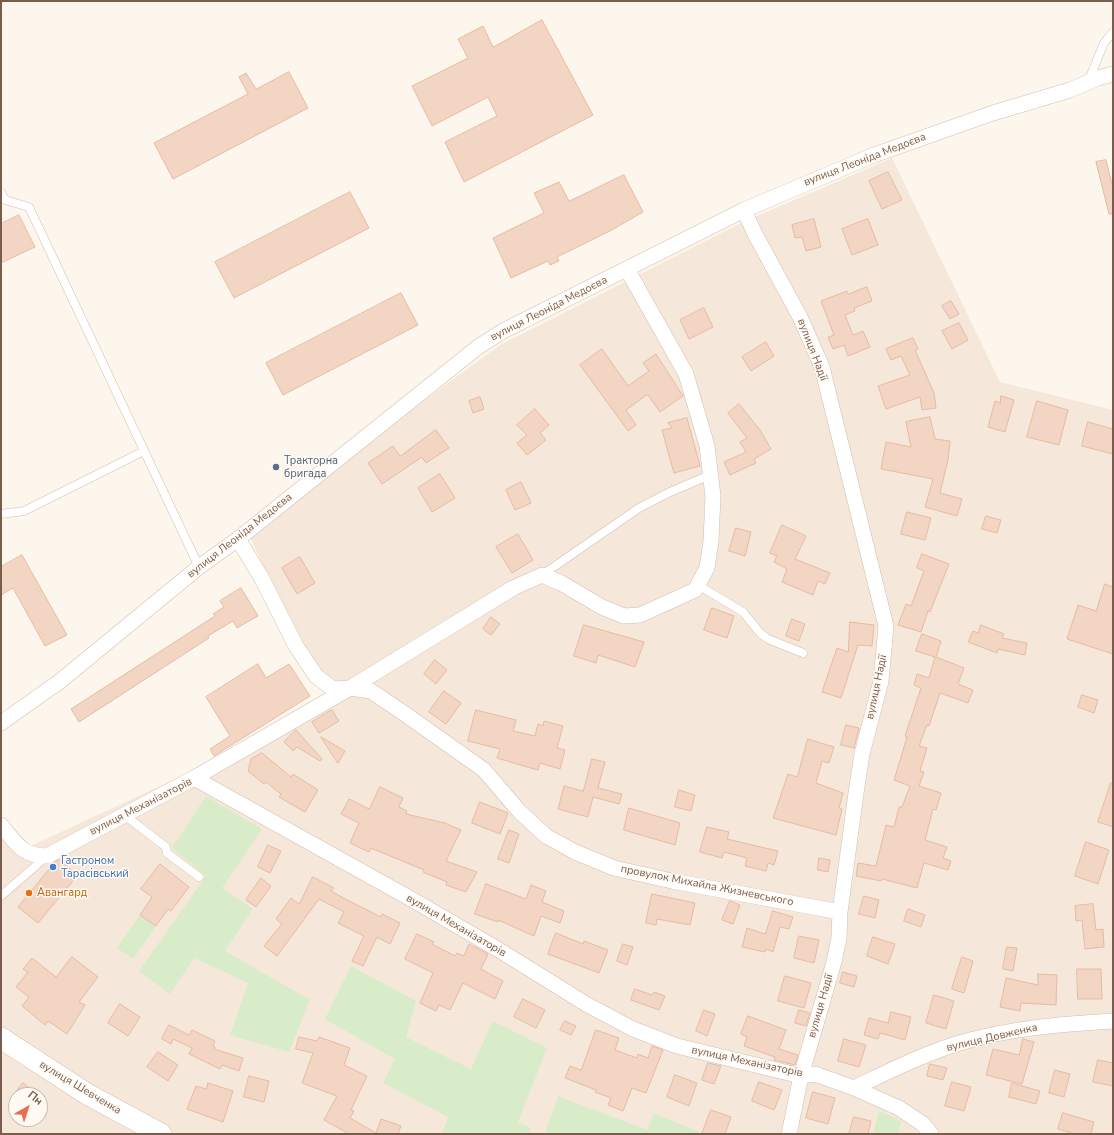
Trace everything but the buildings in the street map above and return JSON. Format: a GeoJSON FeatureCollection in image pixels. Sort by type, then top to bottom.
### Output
{"type":"FeatureCollection","features":[{"type":"Feature","properties":{"kind":"main road","name":"вулиця Шевченка"},"geometry":{"type":"LineString","coordinates":[[1,1038],[87,1094],[161,1134]]}},
{"type":"Feature","properties":{"kind":"street","name":"вулиця Леоніда Медоєва"},"geometry":{"type":"LineString","coordinates":[[1,723],[59,682],[199,567],[238,539],[478,347],[503,332],[744,210],[874,155],[993,113],[1070,90],[1088,82],[1113,74]]}},
{"type":"Feature","properties":{"kind":"street","name":"вулиця Надії"},"geometry":{"type":"LineString","coordinates":[[744,210],[755,234],[800,318],[822,367],[886,626],[882,675],[862,754],[840,912],[839,938],[834,962],[801,1076],[789,1134]]}},
{"type":"Feature","properties":{"kind":"street"},"geometry":{"type":"LineString","coordinates":[[194,778],[350,688],[513,588],[542,575],[561,583],[602,607],[624,616],[640,615],[695,590],[707,568],[711,541],[713,496],[707,446],[686,374],[627,269]]}},
{"type":"Feature","properties":{"kind":"street","name":"провулок Михайла Жизневського"},"geometry":{"type":"LineString","coordinates":[[238,539],[260,577],[296,646],[316,676],[333,689],[350,688],[371,692],[484,770],[519,811],[546,836],[575,852],[614,868],[672,881],[840,912]]}},
{"type":"Feature","properties":{"kind":"street","name":"вулиця Механізаторів"},"geometry":{"type":"LineString","coordinates":[[47,856],[123,814],[194,778],[413,900],[499,950],[586,1004],[633,1029],[677,1046],[801,1076],[815,1074],[854,1088],[899,1108],[923,1124],[931,1134]]}},
{"type":"Feature","properties":{"kind":"street"},"geometry":{"type":"LineString","coordinates":[[1,825],[22,850],[35,856],[47,856]]}},
{"type":"Feature","properties":{"kind":"street","name":"вулиця Довженка"},"geometry":{"type":"LineString","coordinates":[[854,1088],[916,1058],[964,1042],[1045,1026],[1113,1021]]}},
{"type":"Feature","properties":{"kind":"lane"},"geometry":{"type":"LineString","coordinates":[[1088,82],[1104,43],[1113,32]]}},
{"type":"Feature","properties":{"kind":"lane"},"geometry":{"type":"LineString","coordinates":[[1,192],[5,200],[29,207],[199,567]]}},
{"type":"Feature","properties":{"kind":"lane"},"geometry":{"type":"LineString","coordinates":[[1,514],[24,512],[144,451]]}},
{"type":"Feature","properties":{"kind":"lane"},"geometry":{"type":"LineString","coordinates":[[542,575],[640,508],[670,492],[710,475]]}},
{"type":"Feature","properties":{"kind":"lane"},"geometry":{"type":"LineString","coordinates":[[698,585],[743,612],[760,633],[768,639],[803,653]]}},
{"type":"Feature","properties":{"kind":"lane"},"geometry":{"type":"LineString","coordinates":[[123,814],[166,847],[167,853],[199,877]]}},
{"type":"Feature","properties":{"kind":"lane"},"geometry":{"type":"LineString","coordinates":[[1,896],[47,856]]}},
{"type":"Feature","properties":{"kind":"shaded area"},"geometry":{"type":"Polygon","coordinates":[[[892,158],[1000,382],[1113,410],[1113,1134],[1,1134],[1,825],[22,850],[190,772],[333,689],[301,648],[250,537],[429,397],[500,345],[743,222],[892,158]]]}},
{"type":"Feature","properties":{"kind":"green space"},"geometry":{"type":"Polygon","coordinates":[[[206,796],[262,829],[222,888],[253,909],[225,951],[310,1000],[289,1052],[230,1035],[248,983],[194,958],[170,994],[139,971],[206,876],[172,848],[206,796]]]}},
{"type":"Feature","properties":{"kind":"green space"},"geometry":{"type":"Polygon","coordinates":[[[140,915],[156,926],[133,959],[117,948],[140,915]]]}},
{"type":"Feature","properties":{"kind":"green space"},"geometry":{"type":"Polygon","coordinates":[[[351,966],[416,1001],[406,1037],[471,1069],[493,1021],[547,1048],[518,1122],[531,1128],[528,1134],[442,1134],[448,1117],[383,1083],[395,1059],[325,1019],[351,966]]]}},
{"type":"Feature","properties":{"kind":"green space"},"geometry":{"type":"Polygon","coordinates":[[[558,1096],[647,1130],[654,1113],[699,1132],[698,1134],[545,1134],[558,1096]]]}},
{"type":"Feature","properties":{"kind":"green space"},"geometry":{"type":"Polygon","coordinates":[[[879,1111],[901,1121],[898,1134],[873,1134],[879,1111]]]}},
{"type":"Feature","properties":{"kind":"place","name":"Тракторна бригада"},"geometry":{"type":"Point","coordinates":[276,467]}},
{"type":"Feature","properties":{"kind":"place","name":"Гастроном Тарасівський"},"geometry":{"type":"Point","coordinates":[53,867]}},
{"type":"Feature","properties":{"kind":"place","name":"Авангард"},"geometry":{"type":"Point","coordinates":[29,893]}}]}
